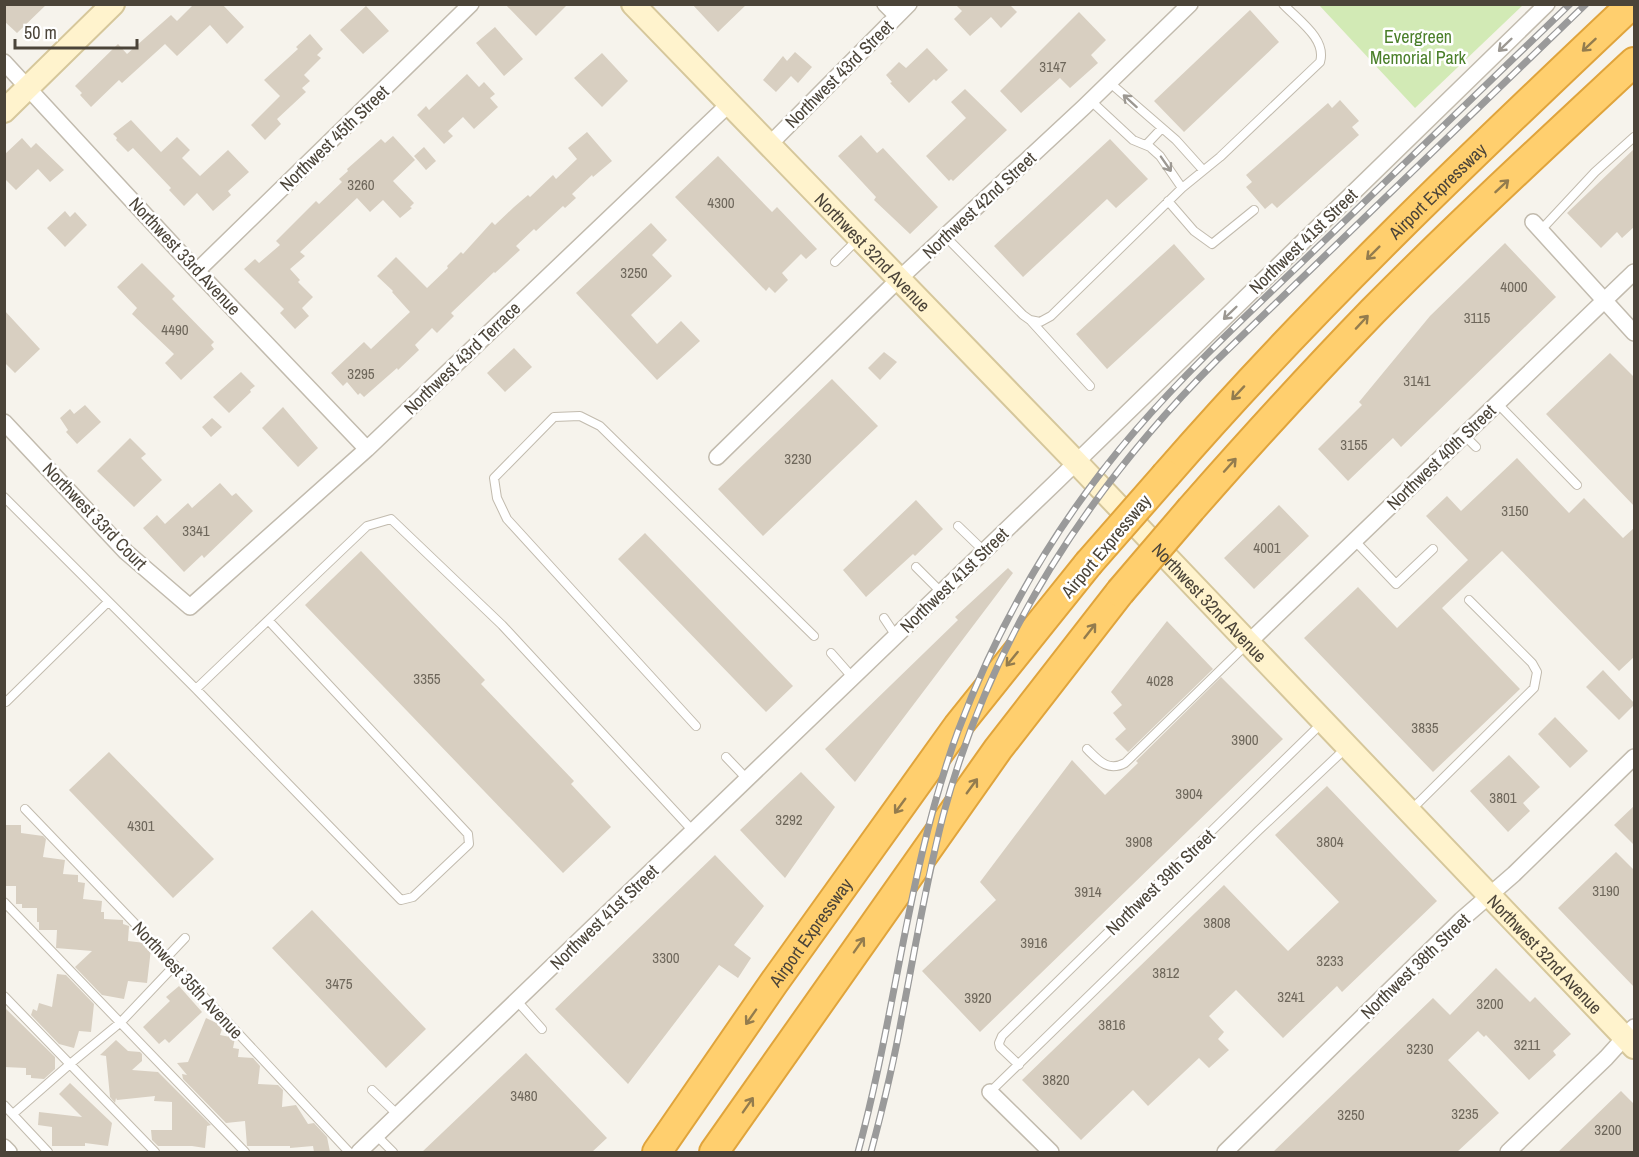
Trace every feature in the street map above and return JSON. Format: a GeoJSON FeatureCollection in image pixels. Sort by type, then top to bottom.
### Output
{"type":"FeatureCollection","features":[{"type":"Feature","properties":{"kind":"highway","name":"Airport Expressway"},"geometry":{"type":"LineString","coordinates":[[657,1152],[773,984],[958,726],[1088,564],[1234,397],[1349,277],[1438,188],[1632,4]]}},
{"type":"Feature","properties":{"kind":"highway"},"geometry":{"type":"LineString","coordinates":[[714,1152],[998,749],[1120,592],[1266,424],[1372,312],[1467,218],[1635,62]]}},
{"type":"Feature","properties":{"kind":"main road"},"geometry":{"type":"LineString","coordinates":[[4,111],[113,4]]}},
{"type":"Feature","properties":{"kind":"main road","name":"Northwest 32nd Avenue"},"geometry":{"type":"LineString","coordinates":[[638,6],[729,104],[1076,462],[1488,896],[1631,1037]]}},
{"type":"Feature","properties":{"kind":"street","name":"Northwest 45th Street"},"geometry":{"type":"LineString","coordinates":[[197,271],[471,4]]}},
{"type":"Feature","properties":{"kind":"street"},"geometry":{"type":"LineString","coordinates":[[885,4],[897,16]]}},
{"type":"Feature","properties":{"kind":"street","name":"Northwest 43rd Street"},"geometry":{"type":"LineString","coordinates":[[769,144],[909,4]]}},
{"type":"Feature","properties":{"kind":"street","name":"Northwest 42nd Street"},"geometry":{"type":"LineString","coordinates":[[717,457],[899,279],[1190,4]]}},
{"type":"Feature","properties":{"kind":"street","name":"Northwest 41st Street"},"geometry":{"type":"LineString","coordinates":[[360,1152],[853,678],[1547,4]]}},
{"type":"Feature","properties":{"kind":"street","name":"Northwest 33rd Avenue"},"geometry":{"type":"LineString","coordinates":[[4,62],[197,271],[367,449]]}},
{"type":"Feature","properties":{"kind":"street","name":"Northwest 43rd Terrace"},"geometry":{"type":"LineString","coordinates":[[190,607],[367,449],[729,104]]}},
{"type":"Feature","properties":{"kind":"street"},"geometry":{"type":"LineString","coordinates":[[1537,226],[1635,333]]}},
{"type":"Feature","properties":{"kind":"street","name":"Northwest 40th Street"},"geometry":{"type":"LineString","coordinates":[[1248,643],[1635,272]]}},
{"type":"Feature","properties":{"kind":"street","name":"Northwest 33rd Court"},"geometry":{"type":"LineString","coordinates":[[4,422],[126,552],[190,607]]}},
{"type":"Feature","properties":{"kind":"street","name":"Northwest 38th Street"},"geometry":{"type":"LineString","coordinates":[[1225,1152],[1461,920],[1635,757]]}},
{"type":"Feature","properties":{"kind":"street"},"geometry":{"type":"LineString","coordinates":[[1508,1152],[1631,1037]]}},
{"type":"Feature","properties":{"kind":"street"},"geometry":{"type":"LineString","coordinates":[[990,1092],[1050,1152]]}},
{"type":"Feature","properties":{"kind":"street"},"geometry":{"type":"LineString","coordinates":[[4,1148],[9,1152]]}},
{"type":"Feature","properties":{"kind":"lane"},"geometry":{"type":"LineString","coordinates":[[1030,320],[1040,322],[1051,316],[1168,201],[1220,157],[1320,62],[1322,52],[1318,42],[1283,4]]}},
{"type":"Feature","properties":{"kind":"lane"},"geometry":{"type":"LineString","coordinates":[[1109,82],[1176,140],[1203,170]]}},
{"type":"Feature","properties":{"kind":"lane"},"geometry":{"type":"LineString","coordinates":[[1090,100],[1133,140],[1146,145],[1160,156],[1182,188]]}},
{"type":"Feature","properties":{"kind":"lane"},"geometry":{"type":"LineString","coordinates":[[1146,145],[1162,128]]}},
{"type":"Feature","properties":{"kind":"lane"},"geometry":{"type":"LineString","coordinates":[[1537,226],[1635,137]]}},
{"type":"Feature","properties":{"kind":"lane"},"geometry":{"type":"LineString","coordinates":[[1168,201],[1194,231],[1212,244],[1254,210]]}},
{"type":"Feature","properties":{"kind":"lane"},"geometry":{"type":"LineString","coordinates":[[945,236],[1030,320],[1090,386]]}},
{"type":"Feature","properties":{"kind":"lane"},"geometry":{"type":"LineString","coordinates":[[835,262],[859,238]]}},
{"type":"Feature","properties":{"kind":"lane"},"geometry":{"type":"LineString","coordinates":[[1497,403],[1577,485]]}},
{"type":"Feature","properties":{"kind":"lane"},"geometry":{"type":"LineString","coordinates":[[696,726],[507,519],[497,498],[494,478],[554,417],[580,416],[600,426],[814,636]]}},
{"type":"Feature","properties":{"kind":"lane"},"geometry":{"type":"LineString","coordinates":[[1464,435],[1476,447]]}},
{"type":"Feature","properties":{"kind":"lane"},"geometry":{"type":"LineString","coordinates":[[4,497],[196,689],[401,900],[413,897],[469,844],[468,834],[269,621]]}},
{"type":"Feature","properties":{"kind":"lane"},"geometry":{"type":"LineString","coordinates":[[196,689],[368,526],[391,519],[502,625],[693,831]]}},
{"type":"Feature","properties":{"kind":"lane"},"geometry":{"type":"LineString","coordinates":[[958,526],[984,550]]}},
{"type":"Feature","properties":{"kind":"lane"},"geometry":{"type":"LineString","coordinates":[[1355,541],[1396,584],[1433,549]]}},
{"type":"Feature","properties":{"kind":"lane"},"geometry":{"type":"LineString","coordinates":[[916,567],[941,592]]}},
{"type":"Feature","properties":{"kind":"lane"},"geometry":{"type":"LineString","coordinates":[[1409,812],[1534,688],[1537,672],[1532,663],[1469,600]]}},
{"type":"Feature","properties":{"kind":"lane"},"geometry":{"type":"LineString","coordinates":[[6,702],[108,602]]}},
{"type":"Feature","properties":{"kind":"lane"},"geometry":{"type":"LineString","coordinates":[[884,618],[896,636]]}},
{"type":"Feature","properties":{"kind":"lane"},"geometry":{"type":"LineString","coordinates":[[1087,749],[1101,764],[1118,766],[1125,763],[1248,643]]}},
{"type":"Feature","properties":{"kind":"lane"},"geometry":{"type":"LineString","coordinates":[[831,653],[853,678]]}},
{"type":"Feature","properties":{"kind":"lane","name":"Northwest 39th Street"},"geometry":{"type":"LineString","coordinates":[[1019,1065],[1000,1047],[1002,1036],[1323,722]]}},
{"type":"Feature","properties":{"kind":"lane"},"geometry":{"type":"LineString","coordinates":[[990,1092],[1347,747]]}},
{"type":"Feature","properties":{"kind":"lane"},"geometry":{"type":"LineString","coordinates":[[726,757],[747,779]]}},
{"type":"Feature","properties":{"kind":"lane","name":"Northwest 35th Avenue"},"geometry":{"type":"LineString","coordinates":[[25,809],[175,965],[349,1152]]}},
{"type":"Feature","properties":{"kind":"lane"},"geometry":{"type":"LineString","coordinates":[[4,902],[245,1152]]}},
{"type":"Feature","properties":{"kind":"lane"},"geometry":{"type":"LineString","coordinates":[[167,957],[185,938]]}},
{"type":"Feature","properties":{"kind":"lane"},"geometry":{"type":"LineString","coordinates":[[13,1114],[121,1022],[175,965]]}},
{"type":"Feature","properties":{"kind":"lane"},"geometry":{"type":"LineString","coordinates":[[4,996],[154,1152]]}},
{"type":"Feature","properties":{"kind":"lane"},"geometry":{"type":"LineString","coordinates":[[517,1001],[542,1029]]}},
{"type":"Feature","properties":{"kind":"lane"},"geometry":{"type":"LineString","coordinates":[[372,1090],[398,1115]]}},
{"type":"Feature","properties":{"kind":"lane"},"geometry":{"type":"LineString","coordinates":[[4,1105],[48,1152]]}},
{"type":"Feature","properties":{"kind":"lane"},"geometry":{"type":"LineString","coordinates":[[377,1136],[393,1152]]}},
{"type":"Feature","properties":{"kind":"green space","name":"Evergreen Memorial Park"},"geometry":{"type":"Polygon","coordinates":[[[1319,5],[1523,5],[1415,108],[1319,5]]]}},
{"type":"Feature","properties":{"kind":"building"},"geometry":{"type":"Polygon","coordinates":[[[4,4],[47,4],[17,33],[4,21],[4,4]]]}},
{"type":"Feature","properties":{"kind":"building"},"geometry":{"type":"Polygon","coordinates":[[[194,4],[222,4],[244,27],[227,44],[210,25],[177,56],[165,44],[122,83],[119,80],[91,107],[80,95],[82,93],[75,86],[118,44],[127,54],[171,15],[177,21],[194,4]]]}},
{"type":"Feature","properties":{"kind":"building"},"geometry":{"type":"Polygon","coordinates":[[[505,4],[568,4],[536,36],[505,4]]]}},
{"type":"Feature","properties":{"kind":"building"},"geometry":{"type":"Polygon","coordinates":[[[692,4],[747,4],[718,32],[692,4]]]}},
{"type":"Feature","properties":{"kind":"building"},"geometry":{"type":"Polygon","coordinates":[[[955,4],[1009,4],[1017,12],[1001,28],[991,17],[970,36],[954,19],[962,11],[955,4]]]}},
{"type":"Feature","properties":{"kind":"building"},"geometry":{"type":"Polygon","coordinates":[[[366,6],[389,31],[363,54],[340,30],[366,6]]]}},
{"type":"Feature","properties":{"kind":"building"},"geometry":{"type":"Polygon","coordinates":[[[1250,10],[1279,42],[1184,132],[1154,101],[1250,10]]]}},
{"type":"Feature","properties":{"kind":"building"},"geometry":{"type":"Polygon","coordinates":[[[1079,12],[1106,40],[1091,55],[1098,63],[1070,88],[1060,78],[1021,113],[1000,91],[1079,12]]]}},
{"type":"Feature","properties":{"kind":"building"},"geometry":{"type":"Polygon","coordinates":[[[495,27],[523,59],[504,76],[476,43],[495,27]]]}},
{"type":"Feature","properties":{"kind":"building"},"geometry":{"type":"Polygon","coordinates":[[[310,34],[323,49],[317,55],[321,58],[304,75],[310,81],[302,88],[306,92],[277,119],[281,124],[265,140],[251,125],[280,96],[264,80],[298,49],[296,47],[310,34]]]}},
{"type":"Feature","properties":{"kind":"building"},"geometry":{"type":"Polygon","coordinates":[[[927,48],[948,70],[936,81],[934,79],[909,103],[890,83],[892,82],[886,75],[899,62],[906,68],[927,48]]]}},
{"type":"Feature","properties":{"kind":"building"},"geometry":{"type":"Polygon","coordinates":[[[795,52],[812,67],[798,83],[791,76],[776,92],[763,80],[783,56],[787,61],[795,52]]]}},
{"type":"Feature","properties":{"kind":"building"},"geometry":{"type":"Polygon","coordinates":[[[602,53],[628,81],[602,107],[574,78],[602,53]]]}},
{"type":"Feature","properties":{"kind":"building"},"geometry":{"type":"Polygon","coordinates":[[[467,74],[479,87],[484,82],[495,94],[490,98],[498,107],[474,129],[463,117],[448,131],[453,136],[444,144],[417,115],[426,106],[429,110],[467,74]]]}},
{"type":"Feature","properties":{"kind":"building"},"geometry":{"type":"Polygon","coordinates":[[[965,89],[1007,130],[953,181],[951,179],[949,181],[926,156],[966,118],[951,102],[965,89]]]}},
{"type":"Feature","properties":{"kind":"building"},"geometry":{"type":"Polygon","coordinates":[[[1340,100],[1359,121],[1352,127],[1359,135],[1277,208],[1272,203],[1265,209],[1246,187],[1252,182],[1246,175],[1328,103],[1332,108],[1340,100]]]}},
{"type":"Feature","properties":{"kind":"building"},"geometry":{"type":"Polygon","coordinates":[[[131,120],[161,152],[177,137],[190,150],[182,158],[200,176],[228,150],[249,172],[228,191],[231,195],[213,211],[197,193],[184,206],[169,190],[171,188],[133,148],[128,152],[116,140],[113,134],[131,120]]]}},
{"type":"Feature","properties":{"kind":"building"},"geometry":{"type":"Polygon","coordinates":[[[587,132],[612,161],[593,177],[592,175],[572,194],[576,198],[565,208],[563,206],[516,246],[520,250],[451,313],[454,316],[437,333],[432,328],[415,345],[419,350],[398,370],[397,368],[364,397],[360,393],[358,395],[347,382],[343,386],[331,373],[364,342],[371,349],[410,312],[377,276],[396,257],[427,288],[492,222],[495,225],[528,195],[530,197],[553,175],[556,179],[577,159],[568,148],[587,132]]]}},
{"type":"Feature","properties":{"kind":"building"},"geometry":{"type":"Polygon","coordinates":[[[861,135],[877,153],[883,148],[938,207],[910,234],[874,200],[876,197],[838,156],[861,135]]]}},
{"type":"Feature","properties":{"kind":"building"},"geometry":{"type":"Polygon","coordinates":[[[393,136],[415,160],[393,181],[414,203],[410,207],[412,208],[400,218],[383,200],[370,212],[357,198],[300,252],[305,256],[290,269],[300,280],[298,282],[313,297],[302,308],[309,316],[295,329],[280,313],[284,309],[244,269],[255,259],[259,263],[280,245],[276,241],[316,201],[319,204],[342,182],[339,179],[348,171],[347,169],[381,139],[385,143],[393,136]]]}},
{"type":"Feature","properties":{"kind":"building"},"geometry":{"type":"Polygon","coordinates":[[[22,138],[31,148],[36,143],[64,170],[50,182],[38,169],[16,190],[4,178],[4,155],[22,138]]]}},
{"type":"Feature","properties":{"kind":"building"},"geometry":{"type":"Polygon","coordinates":[[[1110,139],[1148,179],[1116,208],[1107,199],[1023,277],[994,246],[1110,139]]]}},
{"type":"Feature","properties":{"kind":"building"},"geometry":{"type":"Polygon","coordinates":[[[424,147],[436,161],[426,170],[414,156],[424,147]]]}},
{"type":"Feature","properties":{"kind":"building"},"geometry":{"type":"Polygon","coordinates":[[[1635,148],[1635,226],[1622,238],[1617,232],[1601,248],[1567,213],[1635,148]]]}},
{"type":"Feature","properties":{"kind":"building"},"geometry":{"type":"Polygon","coordinates":[[[718,156],[772,212],[777,207],[817,249],[806,259],[801,254],[782,273],[788,280],[775,293],[769,287],[766,291],[675,197],[718,156]]]}},
{"type":"Feature","properties":{"kind":"building"},"geometry":{"type":"Polygon","coordinates":[[[65,211],[70,217],[75,212],[87,225],[65,247],[47,228],[65,211]]]}},
{"type":"Feature","properties":{"kind":"building"},"geometry":{"type":"Polygon","coordinates":[[[651,223],[667,240],[652,255],[672,276],[631,315],[657,344],[681,321],[700,341],[657,380],[576,293],[651,223]]]}},
{"type":"Feature","properties":{"kind":"building"},"geometry":{"type":"Polygon","coordinates":[[[1505,243],[1556,297],[1401,447],[1393,438],[1348,481],[1318,449],[1362,405],[1359,402],[1430,316],[1505,243]]]}},
{"type":"Feature","properties":{"kind":"building"},"geometry":{"type":"Polygon","coordinates":[[[1174,244],[1205,279],[1107,369],[1076,334],[1174,244]]]}},
{"type":"Feature","properties":{"kind":"building"},"geometry":{"type":"Polygon","coordinates":[[[142,263],[175,296],[172,299],[214,342],[211,345],[214,349],[181,380],[165,363],[174,354],[132,314],[137,308],[117,287],[142,263]]]}},
{"type":"Feature","properties":{"kind":"building"},"geometry":{"type":"Polygon","coordinates":[[[4,310],[40,349],[15,373],[4,362],[4,310]]]}},
{"type":"Feature","properties":{"kind":"building"},"geometry":{"type":"Polygon","coordinates":[[[514,348],[532,367],[505,392],[487,373],[514,348]]]}},
{"type":"Feature","properties":{"kind":"building"},"geometry":{"type":"Polygon","coordinates":[[[884,352],[897,362],[880,380],[868,368],[884,352]]]}},
{"type":"Feature","properties":{"kind":"building"},"geometry":{"type":"Polygon","coordinates":[[[1610,353],[1635,378],[1635,507],[1546,414],[1610,353]]]}},
{"type":"Feature","properties":{"kind":"building"},"geometry":{"type":"Polygon","coordinates":[[[241,372],[255,386],[229,413],[213,397],[241,372]]]}},
{"type":"Feature","properties":{"kind":"building"},"geometry":{"type":"Polygon","coordinates":[[[832,379],[878,426],[763,536],[718,489],[832,379]]]}},
{"type":"Feature","properties":{"kind":"building"},"geometry":{"type":"Polygon","coordinates":[[[85,405],[101,422],[77,444],[66,432],[68,430],[60,418],[70,409],[74,414],[85,405]]]}},
{"type":"Feature","properties":{"kind":"building"},"geometry":{"type":"Polygon","coordinates":[[[283,407],[318,448],[298,467],[262,428],[283,407]]]}},
{"type":"Feature","properties":{"kind":"building"},"geometry":{"type":"Polygon","coordinates":[[[212,418],[222,427],[211,437],[202,427],[212,418]]]}},
{"type":"Feature","properties":{"kind":"building"},"geometry":{"type":"Polygon","coordinates":[[[130,438],[146,454],[141,458],[162,480],[134,507],[97,471],[130,438]]]}},
{"type":"Feature","properties":{"kind":"building"},"geometry":{"type":"Polygon","coordinates":[[[1517,458],[1569,513],[1584,498],[1623,538],[1635,527],[1635,656],[1619,671],[1502,551],[1442,608],[1520,689],[1433,772],[1304,638],[1358,587],[1397,628],[1468,560],[1426,516],[1447,496],[1461,511],[1517,458]]]}},
{"type":"Feature","properties":{"kind":"building"},"geometry":{"type":"Polygon","coordinates":[[[220,483],[232,496],[236,493],[253,511],[204,558],[202,555],[184,572],[143,528],[157,515],[165,524],[188,503],[192,508],[220,483]]]}},
{"type":"Feature","properties":{"kind":"building"},"geometry":{"type":"Polygon","coordinates":[[[916,500],[943,529],[866,597],[843,570],[916,500]]]}},
{"type":"Feature","properties":{"kind":"building"},"geometry":{"type":"Polygon","coordinates":[[[1279,505],[1309,536],[1254,589],[1224,558],[1279,505]]]}},
{"type":"Feature","properties":{"kind":"building"},"geometry":{"type":"Polygon","coordinates":[[[645,533],[793,686],[766,712],[618,559],[645,533]]]}},
{"type":"Feature","properties":{"kind":"building"},"geometry":{"type":"Polygon","coordinates":[[[361,551],[485,680],[481,684],[574,781],[571,784],[611,827],[563,873],[305,605],[361,551]]]}},
{"type":"Feature","properties":{"kind":"building"},"geometry":{"type":"Polygon","coordinates":[[[1008,568],[1013,573],[855,782],[825,749],[958,620],[955,617],[1008,568]]]}},
{"type":"Feature","properties":{"kind":"building"},"geometry":{"type":"Polygon","coordinates":[[[1167,621],[1213,669],[1128,752],[1115,739],[1126,729],[1113,713],[1122,705],[1111,692],[1167,621]]]}},
{"type":"Feature","properties":{"kind":"building"},"geometry":{"type":"Polygon","coordinates":[[[1603,670],[1635,704],[1619,720],[1586,687],[1603,670]]]}},
{"type":"Feature","properties":{"kind":"building"},"geometry":{"type":"Polygon","coordinates":[[[1221,677],[1283,739],[980,1032],[922,971],[996,900],[980,882],[1072,760],[1105,795],[1221,677]]]}},
{"type":"Feature","properties":{"kind":"building"},"geometry":{"type":"Polygon","coordinates":[[[1555,717],[1588,751],[1570,768],[1538,734],[1555,717]]]}},
{"type":"Feature","properties":{"kind":"building"},"geometry":{"type":"Polygon","coordinates":[[[109,752],[214,859],[173,898],[69,790],[109,752]]]}},
{"type":"Feature","properties":{"kind":"building"},"geometry":{"type":"Polygon","coordinates":[[[1509,755],[1540,787],[1523,803],[1530,811],[1508,832],[1470,791],[1509,755]]]}},
{"type":"Feature","properties":{"kind":"building"},"geometry":{"type":"Polygon","coordinates":[[[801,772],[835,807],[785,878],[740,830],[801,772]]]}},
{"type":"Feature","properties":{"kind":"building"},"geometry":{"type":"Polygon","coordinates":[[[1327,786],[1437,901],[1342,992],[1337,986],[1283,1038],[1236,990],[1209,1016],[1224,1032],[1218,1039],[1229,1050],[1209,1068],[1199,1058],[1148,1106],[1133,1090],[1081,1140],[1022,1080],[1224,885],[1288,951],[1339,902],[1275,835],[1327,786]]]}},
{"type":"Feature","properties":{"kind":"building"},"geometry":{"type":"Polygon","coordinates":[[[1635,805],[1635,846],[1614,825],[1635,805]]]}},
{"type":"Feature","properties":{"kind":"building"},"geometry":{"type":"Polygon","coordinates":[[[5,825],[21,825],[21,833],[43,836],[46,839],[43,857],[65,860],[63,874],[78,875],[78,882],[85,883],[83,899],[102,901],[101,912],[104,912],[104,919],[123,920],[123,924],[129,926],[128,941],[145,943],[145,948],[151,949],[147,983],[128,981],[124,999],[102,995],[75,967],[92,951],[56,948],[57,930],[39,930],[37,908],[22,908],[22,904],[16,904],[16,886],[4,886],[5,825]]]}},
{"type":"Feature","properties":{"kind":"building"},"geometry":{"type":"Polygon","coordinates":[[[1616,852],[1635,871],[1635,988],[1558,908],[1616,852]]]}},
{"type":"Feature","properties":{"kind":"building"},"geometry":{"type":"Polygon","coordinates":[[[715,855],[764,906],[734,945],[751,958],[738,978],[719,965],[628,1084],[555,1009],[715,855]]]}},
{"type":"Feature","properties":{"kind":"building"},"geometry":{"type":"Polygon","coordinates":[[[312,910],[426,1029],[386,1068],[272,948],[312,910]]]}},
{"type":"Feature","properties":{"kind":"building"},"geometry":{"type":"Polygon","coordinates":[[[1496,968],[1530,1002],[1535,997],[1571,1034],[1553,1051],[1556,1055],[1529,1080],[1486,1035],[1484,1037],[1478,1031],[1448,1060],[1499,1113],[1457,1152],[1273,1152],[1433,998],[1450,1015],[1496,968]]]}},
{"type":"Feature","properties":{"kind":"building"},"geometry":{"type":"Polygon","coordinates":[[[57,974],[66,975],[94,1004],[91,1032],[79,1031],[74,1048],[59,1044],[31,1015],[33,1009],[37,1011],[39,1003],[52,1007],[57,974]]]}},
{"type":"Feature","properties":{"kind":"building"},"geometry":{"type":"Polygon","coordinates":[[[179,986],[202,1012],[169,1043],[165,1039],[159,1044],[143,1027],[170,1001],[166,997],[179,986]]]}},
{"type":"Feature","properties":{"kind":"building"},"geometry":{"type":"Polygon","coordinates":[[[4,1007],[55,1057],[55,1069],[44,1079],[31,1078],[31,1075],[26,1075],[26,1068],[4,1067],[4,1007]]]}},
{"type":"Feature","properties":{"kind":"building"},"geometry":{"type":"Polygon","coordinates":[[[206,1018],[223,1026],[220,1035],[235,1038],[233,1048],[239,1049],[238,1057],[253,1058],[260,1066],[258,1084],[278,1085],[283,1090],[282,1107],[296,1105],[308,1124],[314,1123],[327,1137],[330,1152],[314,1152],[313,1146],[290,1148],[290,1146],[247,1146],[245,1121],[226,1123],[183,1079],[182,1074],[187,1075],[177,1063],[188,1062],[206,1018]]]}},
{"type":"Feature","properties":{"kind":"building"},"geometry":{"type":"Polygon","coordinates":[[[116,1040],[128,1051],[142,1054],[142,1061],[132,1070],[158,1072],[211,1125],[207,1126],[205,1148],[158,1146],[152,1140],[151,1130],[172,1130],[172,1102],[154,1101],[155,1096],[117,1100],[116,1098],[115,1103],[110,1097],[106,1056],[100,1055],[116,1040]]]}},
{"type":"Feature","properties":{"kind":"building"},"geometry":{"type":"Polygon","coordinates":[[[526,1053],[607,1138],[592,1152],[422,1152],[526,1053]]]}},
{"type":"Feature","properties":{"kind":"building"},"geometry":{"type":"Polygon","coordinates":[[[70,1083],[112,1123],[108,1146],[85,1143],[85,1146],[52,1146],[52,1127],[38,1125],[39,1112],[82,1117],[59,1094],[70,1083]]]}},
{"type":"Feature","properties":{"kind":"building"},"geometry":{"type":"Polygon","coordinates":[[[1621,1091],[1635,1105],[1635,1152],[1558,1152],[1621,1091]]]}},
{"type":"Feature","properties":{"kind":"railway"},"geometry":{"type":"LineString","coordinates":[[858,1152],[883,1047],[914,887],[941,782],[974,690],[1033,573],[1056,536],[1107,465],[1180,382],[1570,4]]}},
{"type":"Feature","properties":{"kind":"railway"},"geometry":{"type":"LineString","coordinates":[[871,1152],[892,1067],[943,816],[963,751],[988,688],[1017,628],[1050,570],[1086,514],[1170,409],[1217,360],[1586,4]]}}]}
